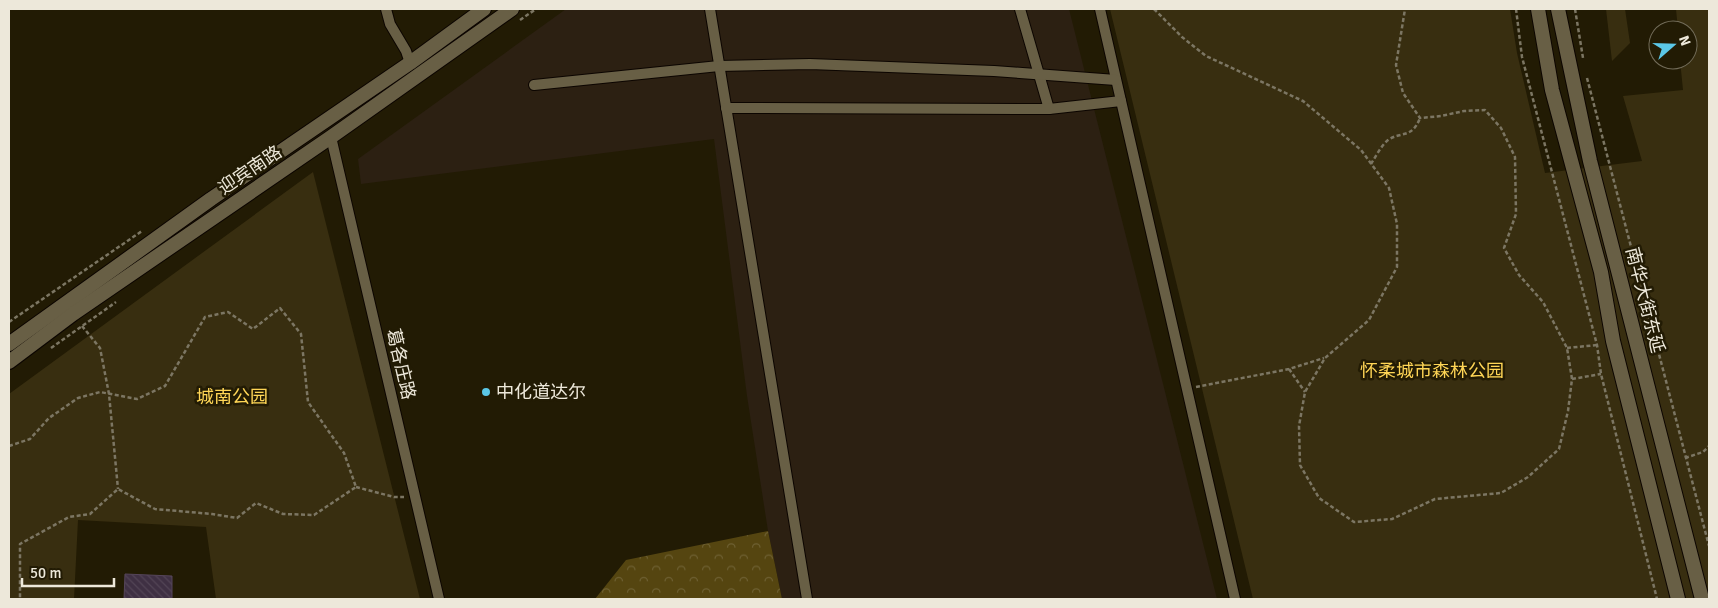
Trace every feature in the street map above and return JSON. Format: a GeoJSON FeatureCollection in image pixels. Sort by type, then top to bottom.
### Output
{"type":"FeatureCollection","features":[{"type":"Feature","properties":{"kind":"main road","name":"迎宾南路"},"geometry":{"type":"LineString","coordinates":[[9,344],[211,199],[410,63],[484,9]]}},
{"type":"Feature","properties":{"kind":"main road","name":"迎宾南路"},"geometry":{"type":"LineString","coordinates":[[9,362],[73,314],[331,137],[512,9]]}},
{"type":"Feature","properties":{"kind":"main road","name":"南华大街东延"},"geometry":{"type":"LineString","coordinates":[[1538,9],[1552,90],[1601,272],[1613,341],[1678,599]]}},
{"type":"Feature","properties":{"kind":"main road","name":"南华大街东延"},"geometry":{"type":"LineString","coordinates":[[1558,9],[1590,161],[1702,599]]}},
{"type":"Feature","properties":{"kind":"street"},"geometry":{"type":"LineString","coordinates":[[386,9],[390,24],[406,51],[410,63]]}},
{"type":"Feature","properties":{"kind":"street"},"geometry":{"type":"LineString","coordinates":[[710,9],[806,599]]}},
{"type":"Feature","properties":{"kind":"street"},"geometry":{"type":"LineString","coordinates":[[1020,9],[1040,74],[1048,109]]}},
{"type":"Feature","properties":{"kind":"street"},"geometry":{"type":"LineString","coordinates":[[1100,9],[1235,599]]}},
{"type":"Feature","properties":{"kind":"street"},"geometry":{"type":"LineString","coordinates":[[534,85],[720,66],[810,64],[994,71],[1116,80]]}},
{"type":"Feature","properties":{"kind":"street"},"geometry":{"type":"LineString","coordinates":[[726,108],[1048,109],[1121,101]]}},
{"type":"Feature","properties":{"kind":"street","name":"葛各庄路"},"geometry":{"type":"LineString","coordinates":[[331,137],[439,599]]}},
{"type":"Feature","properties":{"kind":"path"},"geometry":{"type":"LineString","coordinates":[[1154,9],[1182,38],[1206,56],[1302,101],[1361,150],[1389,188],[1397,224],[1397,267],[1369,320],[1325,358],[1305,392],[1299,426],[1300,465],[1320,498],[1354,522],[1392,520],[1435,500],[1501,493],[1528,477],[1559,449],[1568,411],[1572,380],[1567,348],[1543,302],[1519,274],[1504,248],[1516,214],[1515,157],[1501,128],[1485,110],[1464,110],[1441,116],[1420,118]]}},
{"type":"Feature","properties":{"kind":"path"},"geometry":{"type":"LineString","coordinates":[[1405,9],[1396,65],[1403,93],[1420,118]]}},
{"type":"Feature","properties":{"kind":"path"},"geometry":{"type":"LineString","coordinates":[[1516,9],[1522,57],[1597,345],[1601,374],[1656,599]]}},
{"type":"Feature","properties":{"kind":"path"},"geometry":{"type":"LineString","coordinates":[[1575,9],[1584,67]]}},
{"type":"Feature","properties":{"kind":"path","name":"南华大街东延"},"geometry":{"type":"LineString","coordinates":[[1586,76],[1685,458],[1708,535],[1709,546]]}},
{"type":"Feature","properties":{"kind":"path"},"geometry":{"type":"LineString","coordinates":[[1371,164],[1389,140],[1408,133],[1417,127],[1420,118]]}},
{"type":"Feature","properties":{"kind":"path"},"geometry":{"type":"LineString","coordinates":[[9,446],[30,439],[49,418],[78,398],[100,392],[137,399],[165,386],[205,317],[228,312],[253,328],[280,308],[301,334],[308,402],[344,453],[356,487]]}},
{"type":"Feature","properties":{"kind":"path"},"geometry":{"type":"LineString","coordinates":[[73,314],[100,348],[109,394],[118,489]]}},
{"type":"Feature","properties":{"kind":"path"},"geometry":{"type":"LineString","coordinates":[[1567,348],[1597,345]]}},
{"type":"Feature","properties":{"kind":"path"},"geometry":{"type":"LineString","coordinates":[[1187,387],[1202,387],[1289,370],[1325,358]]}},
{"type":"Feature","properties":{"kind":"path"},"geometry":{"type":"LineString","coordinates":[[1289,370],[1305,392]]}},
{"type":"Feature","properties":{"kind":"path"},"geometry":{"type":"LineString","coordinates":[[1572,380],[1601,374]]}},
{"type":"Feature","properties":{"kind":"path"},"geometry":{"type":"LineString","coordinates":[[1685,458],[1703,452],[1709,446]]}},
{"type":"Feature","properties":{"kind":"path"},"geometry":{"type":"LineString","coordinates":[[118,489],[155,509],[237,518],[256,503],[283,514],[314,515],[356,487],[394,497],[415,498]]}},
{"type":"Feature","properties":{"kind":"path"},"geometry":{"type":"LineString","coordinates":[[20,599],[20,544],[69,517],[90,514],[118,489]]}},
{"type":"Feature","properties":{"kind":"shaded area"},"geometry":{"type":"Polygon","coordinates":[[[566,9],[1069,9],[1217,599],[782,599],[768,531],[747,396],[714,139],[361,184],[358,159],[566,9]]]}},
{"type":"Feature","properties":{"kind":"green space","name":"怀柔城市森林公园"},"geometry":{"type":"Polygon","coordinates":[[[1110,9],[1510,9],[1517,53],[1545,173],[1642,161],[1623,96],[1683,90],[1681,70],[1698,70],[1698,20],[1677,20],[1676,9],[1709,9],[1709,599],[1253,599],[1110,9]]]}},
{"type":"Feature","properties":{"kind":"green space"},"geometry":{"type":"Polygon","coordinates":[[[1606,9],[1625,9],[1630,43],[1612,61],[1606,9]]]}},
{"type":"Feature","properties":{"kind":"green space","name":"城南公园"},"geometry":{"type":"Polygon","coordinates":[[[313,172],[420,599],[216,599],[206,527],[78,520],[74,599],[9,599],[9,394],[313,172]]]}},
{"type":"Feature","properties":{"kind":"green space"},"geometry":{"type":"Polygon","coordinates":[[[768,531],[782,599],[595,599],[626,560],[768,531]]]}},
{"type":"Feature","properties":{"kind":"building"},"geometry":{"type":"Polygon","coordinates":[[[125,574],[172,576],[172,599],[124,599],[125,574]]]}},
{"type":"Feature","properties":{"kind":"place","name":"中化道达尔"},"geometry":{"type":"Point","coordinates":[486,392]}}]}
